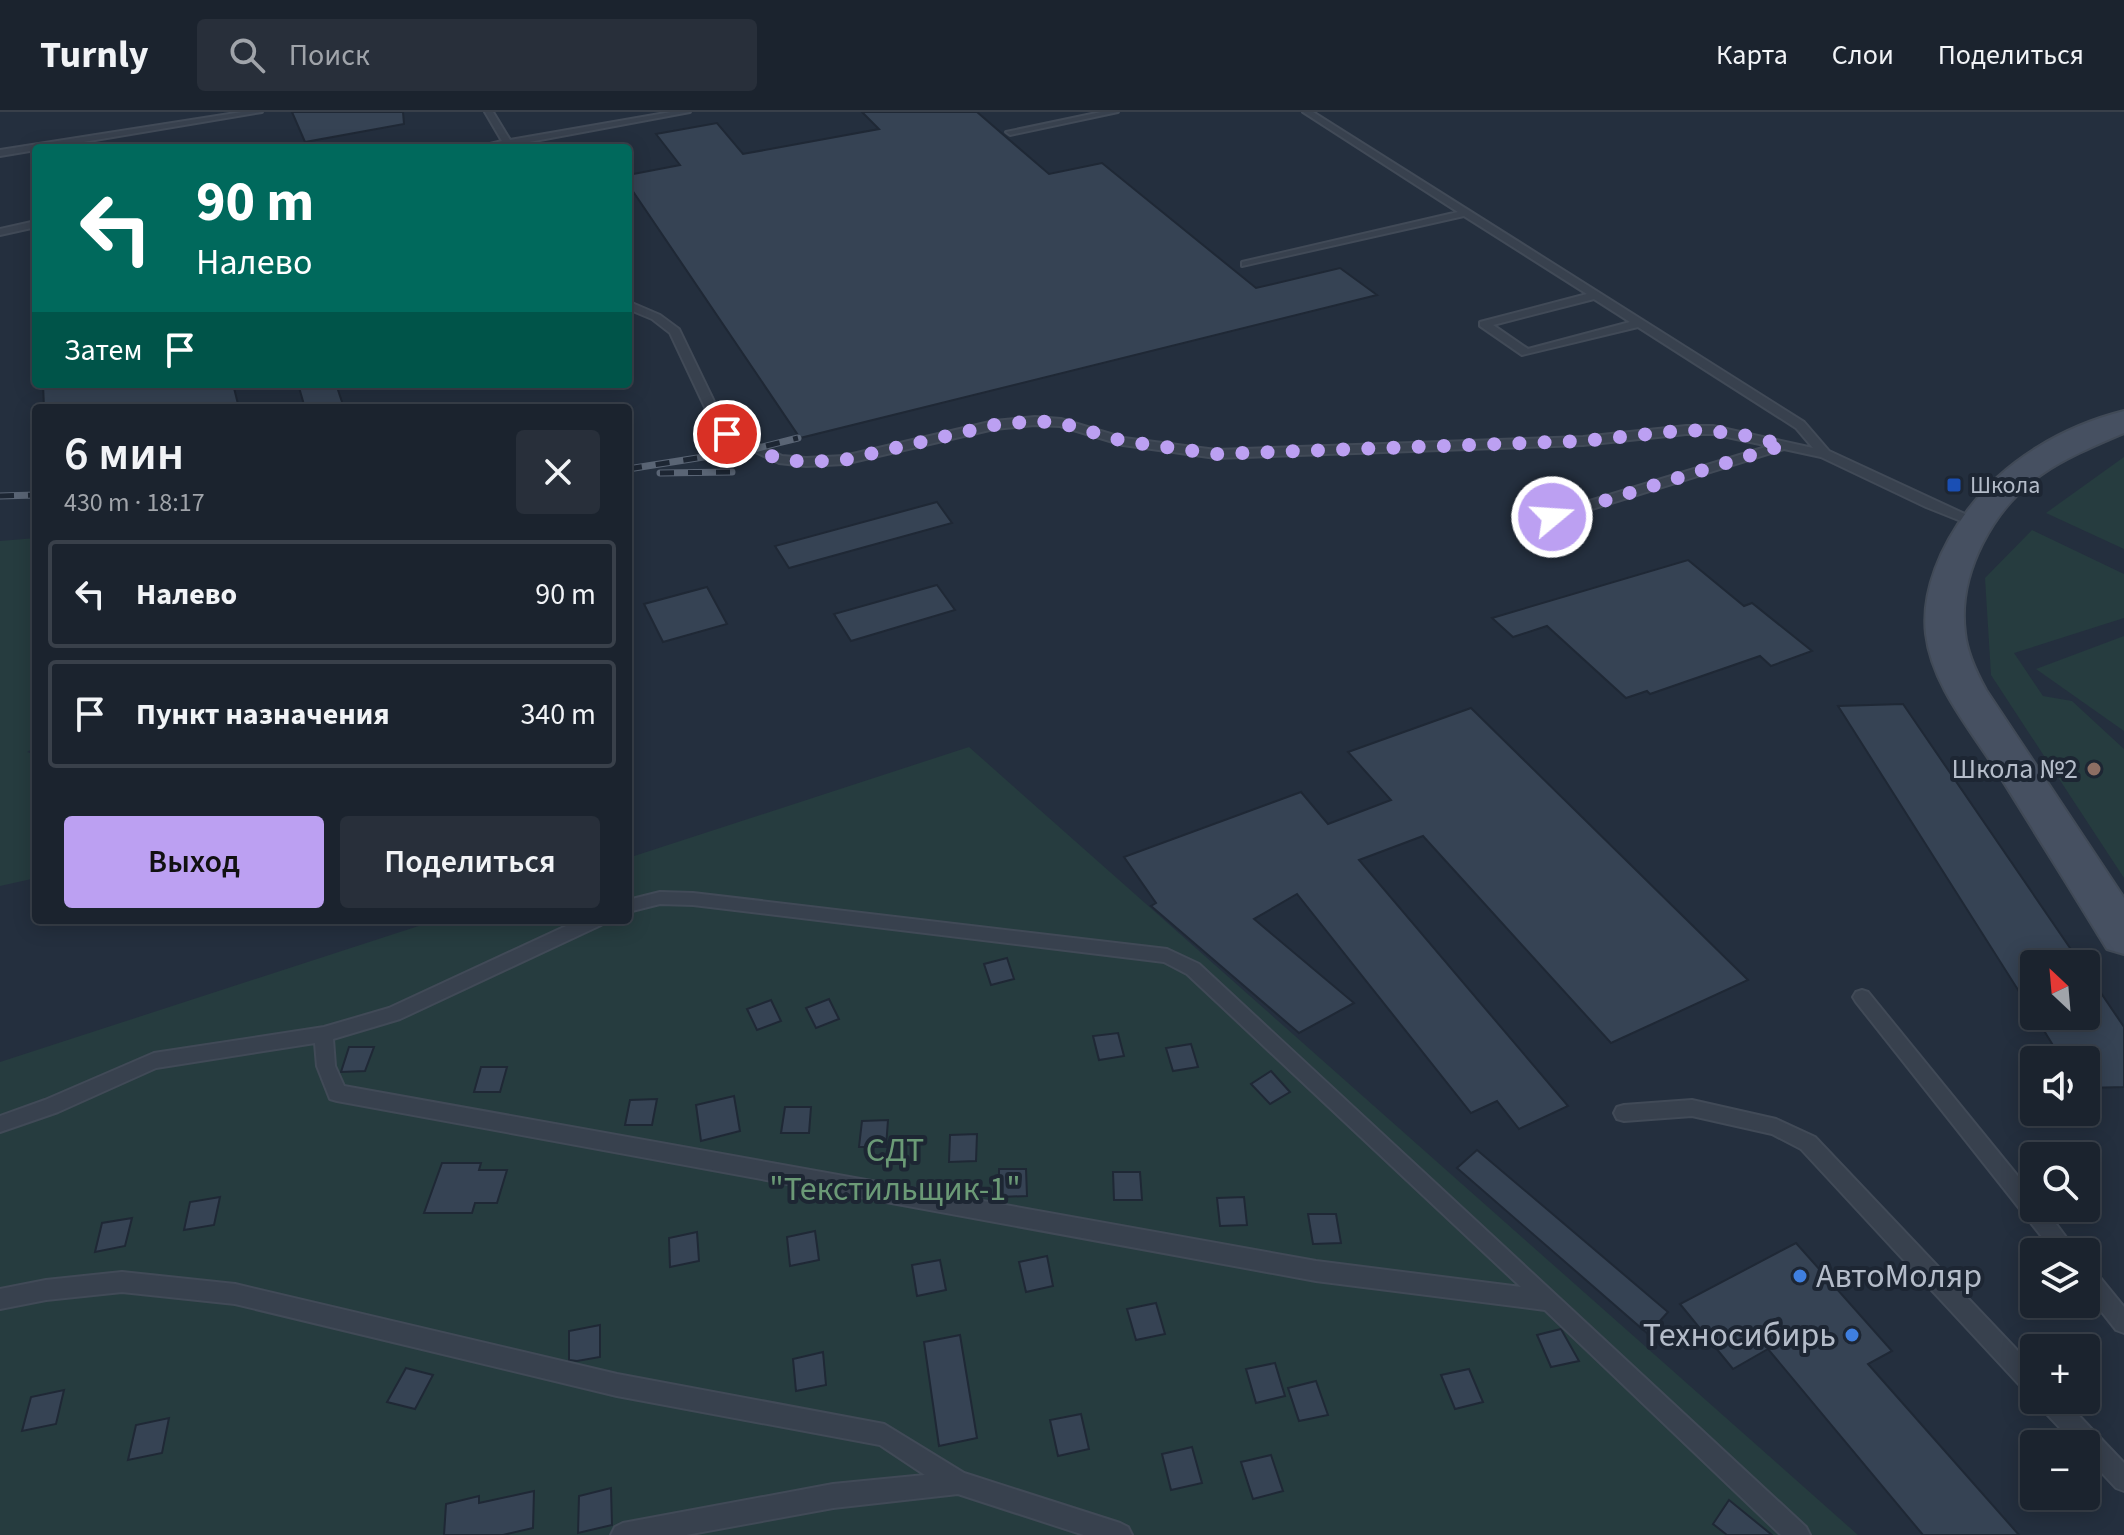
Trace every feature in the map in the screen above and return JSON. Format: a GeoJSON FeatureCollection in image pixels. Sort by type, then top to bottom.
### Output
{"type":"FeatureCollection","features":[{"type":"Feature","properties":{"kind":"main road"},"geometry":{"type":"LineString","coordinates":[[2124,421],[2074,442],[2031,466],[2002,488],[1976,522],[1950,574],[1943,612],[1948,646],[1970,696],[2124,936]]}},
{"type":"Feature","properties":{"kind":"lane"},"geometry":{"type":"LineString","coordinates":[[47,144],[189,117],[258,112]]}},
{"type":"Feature","properties":{"kind":"lane"},"geometry":{"type":"LineString","coordinates":[[489,112],[507,144]]}},
{"type":"Feature","properties":{"kind":"lane"},"geometry":{"type":"LineString","coordinates":[[518,144],[686,112]]}},
{"type":"Feature","properties":{"kind":"lane"},"geometry":{"type":"LineString","coordinates":[[1010,132],[1114,112]]}},
{"type":"Feature","properties":{"kind":"lane"},"geometry":{"type":"LineString","coordinates":[[1307,112],[1800,425],[1825,454]]}},
{"type":"Feature","properties":{"kind":"lane"},"geometry":{"type":"LineString","coordinates":[[0,153],[32,147]]}},
{"type":"Feature","properties":{"kind":"lane"},"geometry":{"type":"LineString","coordinates":[[1246,264],[1465,213]]}},
{"type":"Feature","properties":{"kind":"lane"},"geometry":{"type":"LineString","coordinates":[[0,232],[32,225]]}},
{"type":"Feature","properties":{"kind":"lane"},"geometry":{"type":"LineString","coordinates":[[1595,295],[1484,324],[1526,353],[1639,323]]}},
{"type":"Feature","properties":{"kind":"lane"},"geometry":{"type":"LineString","coordinates":[[632,307],[656,317],[675,331],[716,418],[727,434],[779,459],[806,462],[844,460],[994,425],[1035,421],[1061,423],[1123,441],[1216,454],[1583,441],[1686,430],[1735,433],[1825,454],[1930,504],[1976,522]]}},
{"type":"Feature","properties":{"kind":"lane"},"geometry":{"type":"LineString","coordinates":[[1552,517],[1784,445]]}},
{"type":"Feature","properties":{"kind":"lane"},"geometry":{"type":"LineString","coordinates":[[632,905],[660,898],[693,899],[1167,956],[1193,969],[1798,1535]]}},
{"type":"Feature","properties":{"kind":"lane"},"geometry":{"type":"LineString","coordinates":[[0,1124],[51,1106],[154,1061],[324,1034],[394,1014],[586,924]]}},
{"type":"Feature","properties":{"kind":"lane"},"geometry":{"type":"LineString","coordinates":[[1862,997],[2056,1238]]}},
{"type":"Feature","properties":{"kind":"lane"},"geometry":{"type":"LineString","coordinates":[[324,1034],[326,1066],[337,1093],[1316,1271],[1550,1301]]}},
{"type":"Feature","properties":{"kind":"lane"},"geometry":{"type":"LineString","coordinates":[[1624,1113],[1692,1108],[1776,1127],[1808,1143],[2020,1369]]}},
{"type":"Feature","properties":{"kind":"lane"},"geometry":{"type":"LineString","coordinates":[[0,1299],[46,1290],[122,1282],[235,1294],[617,1385],[884,1435],[958,1483],[1120,1535]]}},
{"type":"Feature","properties":{"kind":"lane"},"geometry":{"type":"LineString","coordinates":[[2100,1293],[2124,1323]]}},
{"type":"Feature","properties":{"kind":"lane"},"geometry":{"type":"LineString","coordinates":[[2062,1414],[2124,1480]]}},
{"type":"Feature","properties":{"kind":"lane"},"geometry":{"type":"LineString","coordinates":[[623,1535],[833,1496],[958,1483]]}},
{"type":"Feature","properties":{"kind":"green space"},"geometry":{"type":"Polygon","coordinates":[[[2124,457],[2124,549],[2046,513],[2124,457]]]}},
{"type":"Feature","properties":{"kind":"green space"},"geometry":{"type":"Polygon","coordinates":[[[2032,530],[2124,574],[2124,618],[2014,653],[2043,696],[2072,701],[2124,749],[2124,878],[1991,675],[1985,578],[2032,530]]]}},
{"type":"Feature","properties":{"kind":"green space"},"geometry":{"type":"Polygon","coordinates":[[[32,538],[32,749],[27,752],[32,754],[32,879],[0,886],[0,541],[32,538]]]}},
{"type":"Feature","properties":{"kind":"green space"},"geometry":{"type":"Polygon","coordinates":[[[2124,636],[2124,731],[2036,669],[2124,636]]]}},
{"type":"Feature","properties":{"kind":"green space","name":"СДТ \"Текстильщик-1\""},"geometry":{"type":"Polygon","coordinates":[[[969,747],[1858,1535],[0,1535],[0,1062],[425,924],[632,924],[632,857],[969,747]]]}},
{"type":"Feature","properties":{"kind":"building"},"geometry":{"type":"Polygon","coordinates":[[[292,112],[403,112],[404,124],[305,142],[292,112]]]}},
{"type":"Feature","properties":{"kind":"building"},"geometry":{"type":"Polygon","coordinates":[[[862,112],[977,112],[1049,174],[1102,163],[1256,288],[1340,268],[1377,295],[800,438],[632,190],[632,174],[680,165],[656,134],[717,123],[743,154],[879,129],[862,112]]]}},
{"type":"Feature","properties":{"kind":"building"},"geometry":{"type":"Polygon","coordinates":[[[43,388],[234,388],[238,404],[44,404],[43,388]]]}},
{"type":"Feature","properties":{"kind":"building"},"geometry":{"type":"Polygon","coordinates":[[[299,388],[337,388],[343,404],[304,404],[299,388]]]}},
{"type":"Feature","properties":{"kind":"building"},"geometry":{"type":"Polygon","coordinates":[[[937,502],[952,523],[789,568],[775,546],[937,502]]]}},
{"type":"Feature","properties":{"kind":"building"},"geometry":{"type":"Polygon","coordinates":[[[1688,560],[1744,606],[1752,603],[1812,651],[1771,666],[1760,656],[1650,694],[1647,691],[1626,698],[1547,626],[1513,637],[1492,618],[1688,560]]]}},
{"type":"Feature","properties":{"kind":"building"},"geometry":{"type":"Polygon","coordinates":[[[937,585],[955,610],[851,641],[834,614],[937,585]]]}},
{"type":"Feature","properties":{"kind":"building"},"geometry":{"type":"Polygon","coordinates":[[[707,587],[727,624],[663,642],[644,604],[707,587]]]}},
{"type":"Feature","properties":{"kind":"building"},"geometry":{"type":"Polygon","coordinates":[[[1903,704],[2071,950],[2020,950],[2020,993],[1838,706],[1903,704]]]}},
{"type":"Feature","properties":{"kind":"building"},"geometry":{"type":"Polygon","coordinates":[[[1471,708],[1748,980],[1611,1043],[1423,836],[1359,860],[1568,1106],[1519,1129],[1497,1101],[1471,1113],[1297,894],[1254,919],[1354,1003],[1299,1033],[1151,906],[1156,903],[1124,857],[1301,792],[1328,824],[1391,800],[1348,752],[1471,708]]]}},
{"type":"Feature","properties":{"kind":"building"},"geometry":{"type":"Polygon","coordinates":[[[1007,958],[1014,979],[991,985],[984,964],[1007,958]]]}},
{"type":"Feature","properties":{"kind":"building"},"geometry":{"type":"Polygon","coordinates":[[[2100,992],[2124,1027],[2124,1087],[2100,1088],[2100,1046],[2053,1046],[2044,1030],[2100,1030],[2100,992]]]}},
{"type":"Feature","properties":{"kind":"building"},"geometry":{"type":"Polygon","coordinates":[[[829,999],[839,1019],[816,1028],[806,1008],[829,999]]]}},
{"type":"Feature","properties":{"kind":"building"},"geometry":{"type":"Polygon","coordinates":[[[771,1000],[781,1021],[757,1030],[747,1009],[771,1000]]]}},
{"type":"Feature","properties":{"kind":"building"},"geometry":{"type":"Polygon","coordinates":[[[1118,1033],[1124,1056],[1099,1060],[1093,1036],[1118,1033]]]}},
{"type":"Feature","properties":{"kind":"building"},"geometry":{"type":"Polygon","coordinates":[[[1191,1044],[1198,1067],[1173,1071],[1166,1048],[1191,1044]]]}},
{"type":"Feature","properties":{"kind":"building"},"geometry":{"type":"Polygon","coordinates":[[[349,1047],[374,1047],[365,1071],[341,1072],[349,1047]]]}},
{"type":"Feature","properties":{"kind":"building"},"geometry":{"type":"Polygon","coordinates":[[[481,1067],[507,1067],[500,1092],[474,1092],[481,1067]]]}},
{"type":"Feature","properties":{"kind":"building"},"geometry":{"type":"Polygon","coordinates":[[[1271,1071],[1290,1092],[1270,1104],[1251,1084],[1271,1071]]]}},
{"type":"Feature","properties":{"kind":"building"},"geometry":{"type":"Polygon","coordinates":[[[734,1096],[740,1131],[701,1141],[696,1105],[734,1096]]]}},
{"type":"Feature","properties":{"kind":"building"},"geometry":{"type":"Polygon","coordinates":[[[657,1099],[652,1125],[625,1125],[630,1100],[657,1099]]]}},
{"type":"Feature","properties":{"kind":"building"},"geometry":{"type":"Polygon","coordinates":[[[785,1107],[811,1107],[809,1133],[781,1133],[785,1107]]]}},
{"type":"Feature","properties":{"kind":"building"},"geometry":{"type":"Polygon","coordinates":[[[888,1120],[886,1147],[859,1147],[862,1121],[888,1120]]]}},
{"type":"Feature","properties":{"kind":"building"},"geometry":{"type":"Polygon","coordinates":[[[977,1134],[976,1161],[949,1162],[950,1135],[977,1134]]]}},
{"type":"Feature","properties":{"kind":"building"},"geometry":{"type":"Polygon","coordinates":[[[1477,1150],[1668,1312],[1648,1334],[1457,1168],[1477,1150]]]}},
{"type":"Feature","properties":{"kind":"building"},"geometry":{"type":"Polygon","coordinates":[[[442,1163],[481,1163],[479,1170],[507,1170],[497,1203],[475,1203],[472,1213],[424,1213],[442,1163]]]}},
{"type":"Feature","properties":{"kind":"building"},"geometry":{"type":"Polygon","coordinates":[[[999,1169],[1026,1169],[1027,1196],[999,1197],[999,1169]]]}},
{"type":"Feature","properties":{"kind":"building"},"geometry":{"type":"Polygon","coordinates":[[[1113,1172],[1140,1172],[1142,1200],[1114,1200],[1113,1172]]]}},
{"type":"Feature","properties":{"kind":"building"},"geometry":{"type":"Polygon","coordinates":[[[220,1197],[214,1225],[184,1230],[190,1202],[220,1197]]]}},
{"type":"Feature","properties":{"kind":"building"},"geometry":{"type":"Polygon","coordinates":[[[1244,1197],[1247,1225],[1220,1226],[1217,1198],[1244,1197]]]}},
{"type":"Feature","properties":{"kind":"building"},"geometry":{"type":"Polygon","coordinates":[[[1308,1214],[1336,1214],[1341,1243],[1313,1244],[1308,1214]]]}},
{"type":"Feature","properties":{"kind":"building"},"geometry":{"type":"Polygon","coordinates":[[[132,1218],[125,1246],[95,1252],[102,1223],[132,1218]]]}},
{"type":"Feature","properties":{"kind":"building"},"geometry":{"type":"Polygon","coordinates":[[[815,1231],[819,1260],[790,1266],[787,1237],[815,1231]]]}},
{"type":"Feature","properties":{"kind":"building"},"geometry":{"type":"Polygon","coordinates":[[[697,1232],[699,1261],[670,1267],[669,1238],[697,1232]]]}},
{"type":"Feature","properties":{"kind":"building"},"geometry":{"type":"Polygon","coordinates":[[[1796,1243],[1892,1351],[1868,1364],[2019,1535],[1923,1535],[1768,1349],[1733,1369],[1680,1304],[1796,1243]]]}},
{"type":"Feature","properties":{"kind":"building"},"geometry":{"type":"Polygon","coordinates":[[[1047,1256],[1053,1286],[1026,1292],[1019,1262],[1047,1256]]]}},
{"type":"Feature","properties":{"kind":"building"},"geometry":{"type":"Polygon","coordinates":[[[940,1260],[946,1290],[917,1296],[912,1265],[940,1260]]]}},
{"type":"Feature","properties":{"kind":"building"},"geometry":{"type":"Polygon","coordinates":[[[1156,1303],[1165,1334],[1136,1340],[1127,1309],[1156,1303]]]}},
{"type":"Feature","properties":{"kind":"building"},"geometry":{"type":"Polygon","coordinates":[[[600,1325],[600,1357],[569,1360],[569,1331],[600,1325]]]}},
{"type":"Feature","properties":{"kind":"building"},"geometry":{"type":"Polygon","coordinates":[[[1561,1329],[1579,1361],[1551,1367],[1537,1335],[1561,1329]]]}},
{"type":"Feature","properties":{"kind":"building"},"geometry":{"type":"Polygon","coordinates":[[[960,1335],[977,1438],[939,1446],[924,1342],[960,1335]]]}},
{"type":"Feature","properties":{"kind":"building"},"geometry":{"type":"Polygon","coordinates":[[[823,1352],[826,1385],[796,1391],[793,1359],[823,1352]]]}},
{"type":"Feature","properties":{"kind":"building"},"geometry":{"type":"Polygon","coordinates":[[[1275,1363],[1285,1396],[1256,1403],[1246,1369],[1275,1363]]]}},
{"type":"Feature","properties":{"kind":"building"},"geometry":{"type":"Polygon","coordinates":[[[406,1368],[433,1375],[415,1409],[387,1402],[406,1368]]]}},
{"type":"Feature","properties":{"kind":"building"},"geometry":{"type":"Polygon","coordinates":[[[1469,1369],[1483,1402],[1455,1409],[1441,1375],[1469,1369]]]}},
{"type":"Feature","properties":{"kind":"building"},"geometry":{"type":"Polygon","coordinates":[[[1316,1381],[1328,1415],[1299,1421],[1288,1388],[1316,1381]]]}},
{"type":"Feature","properties":{"kind":"building"},"geometry":{"type":"Polygon","coordinates":[[[64,1390],[56,1424],[22,1431],[31,1397],[64,1390]]]}},
{"type":"Feature","properties":{"kind":"building"},"geometry":{"type":"Polygon","coordinates":[[[1081,1414],[1089,1449],[1058,1456],[1050,1420],[1081,1414]]]}},
{"type":"Feature","properties":{"kind":"building"},"geometry":{"type":"Polygon","coordinates":[[[169,1418],[162,1453],[128,1460],[136,1425],[169,1418]]]}},
{"type":"Feature","properties":{"kind":"building"},"geometry":{"type":"Polygon","coordinates":[[[1192,1447],[1202,1483],[1171,1490],[1162,1454],[1192,1447]]]}},
{"type":"Feature","properties":{"kind":"building"},"geometry":{"type":"Polygon","coordinates":[[[1271,1455],[1283,1491],[1253,1499],[1241,1462],[1271,1455]]]}},
{"type":"Feature","properties":{"kind":"building"},"geometry":{"type":"Polygon","coordinates":[[[611,1488],[612,1525],[578,1533],[579,1496],[611,1488]]]}},
{"type":"Feature","properties":{"kind":"building"},"geometry":{"type":"Polygon","coordinates":[[[534,1491],[533,1528],[503,1535],[444,1535],[446,1504],[479,1496],[479,1503],[534,1491]]]}},
{"type":"Feature","properties":{"kind":"building"},"geometry":{"type":"Polygon","coordinates":[[[1729,1500],[1772,1535],[1727,1535],[1713,1524],[1729,1500]]]}},
{"type":"Feature","properties":{"kind":"railway"},"geometry":{"type":"LineString","coordinates":[[632,468],[754,449],[798,438]]}},
{"type":"Feature","properties":{"kind":"railway"},"geometry":{"type":"LineString","coordinates":[[660,473],[732,472]]}},
{"type":"Feature","properties":{"kind":"railway"},"geometry":{"type":"LineString","coordinates":[[0,496],[32,495]]}},
{"type":"Feature","properties":{"kind":"place","name":"Школа"},"geometry":{"type":"Point","coordinates":[1954,485]}},
{"type":"Feature","properties":{"kind":"place","name":"Школа №2"},"geometry":{"type":"Point","coordinates":[2094,769]}},
{"type":"Feature","properties":{"kind":"place","name":"АвтоМоляр"},"geometry":{"type":"Point","coordinates":[1800,1276]}},
{"type":"Feature","properties":{"kind":"place","name":"Техносибирь"},"geometry":{"type":"Point","coordinates":[1852,1335]}},
{"type":"Feature","properties":{"kind":"route"},"geometry":{"type":"LineString","coordinates":[[727,434],[779,459],[806,462],[844,460],[994,425],[1035,421],[1061,423],[1123,441],[1216,454],[1583,441],[1686,430],[1735,433],[1784,445],[1552,517]]}}]}
